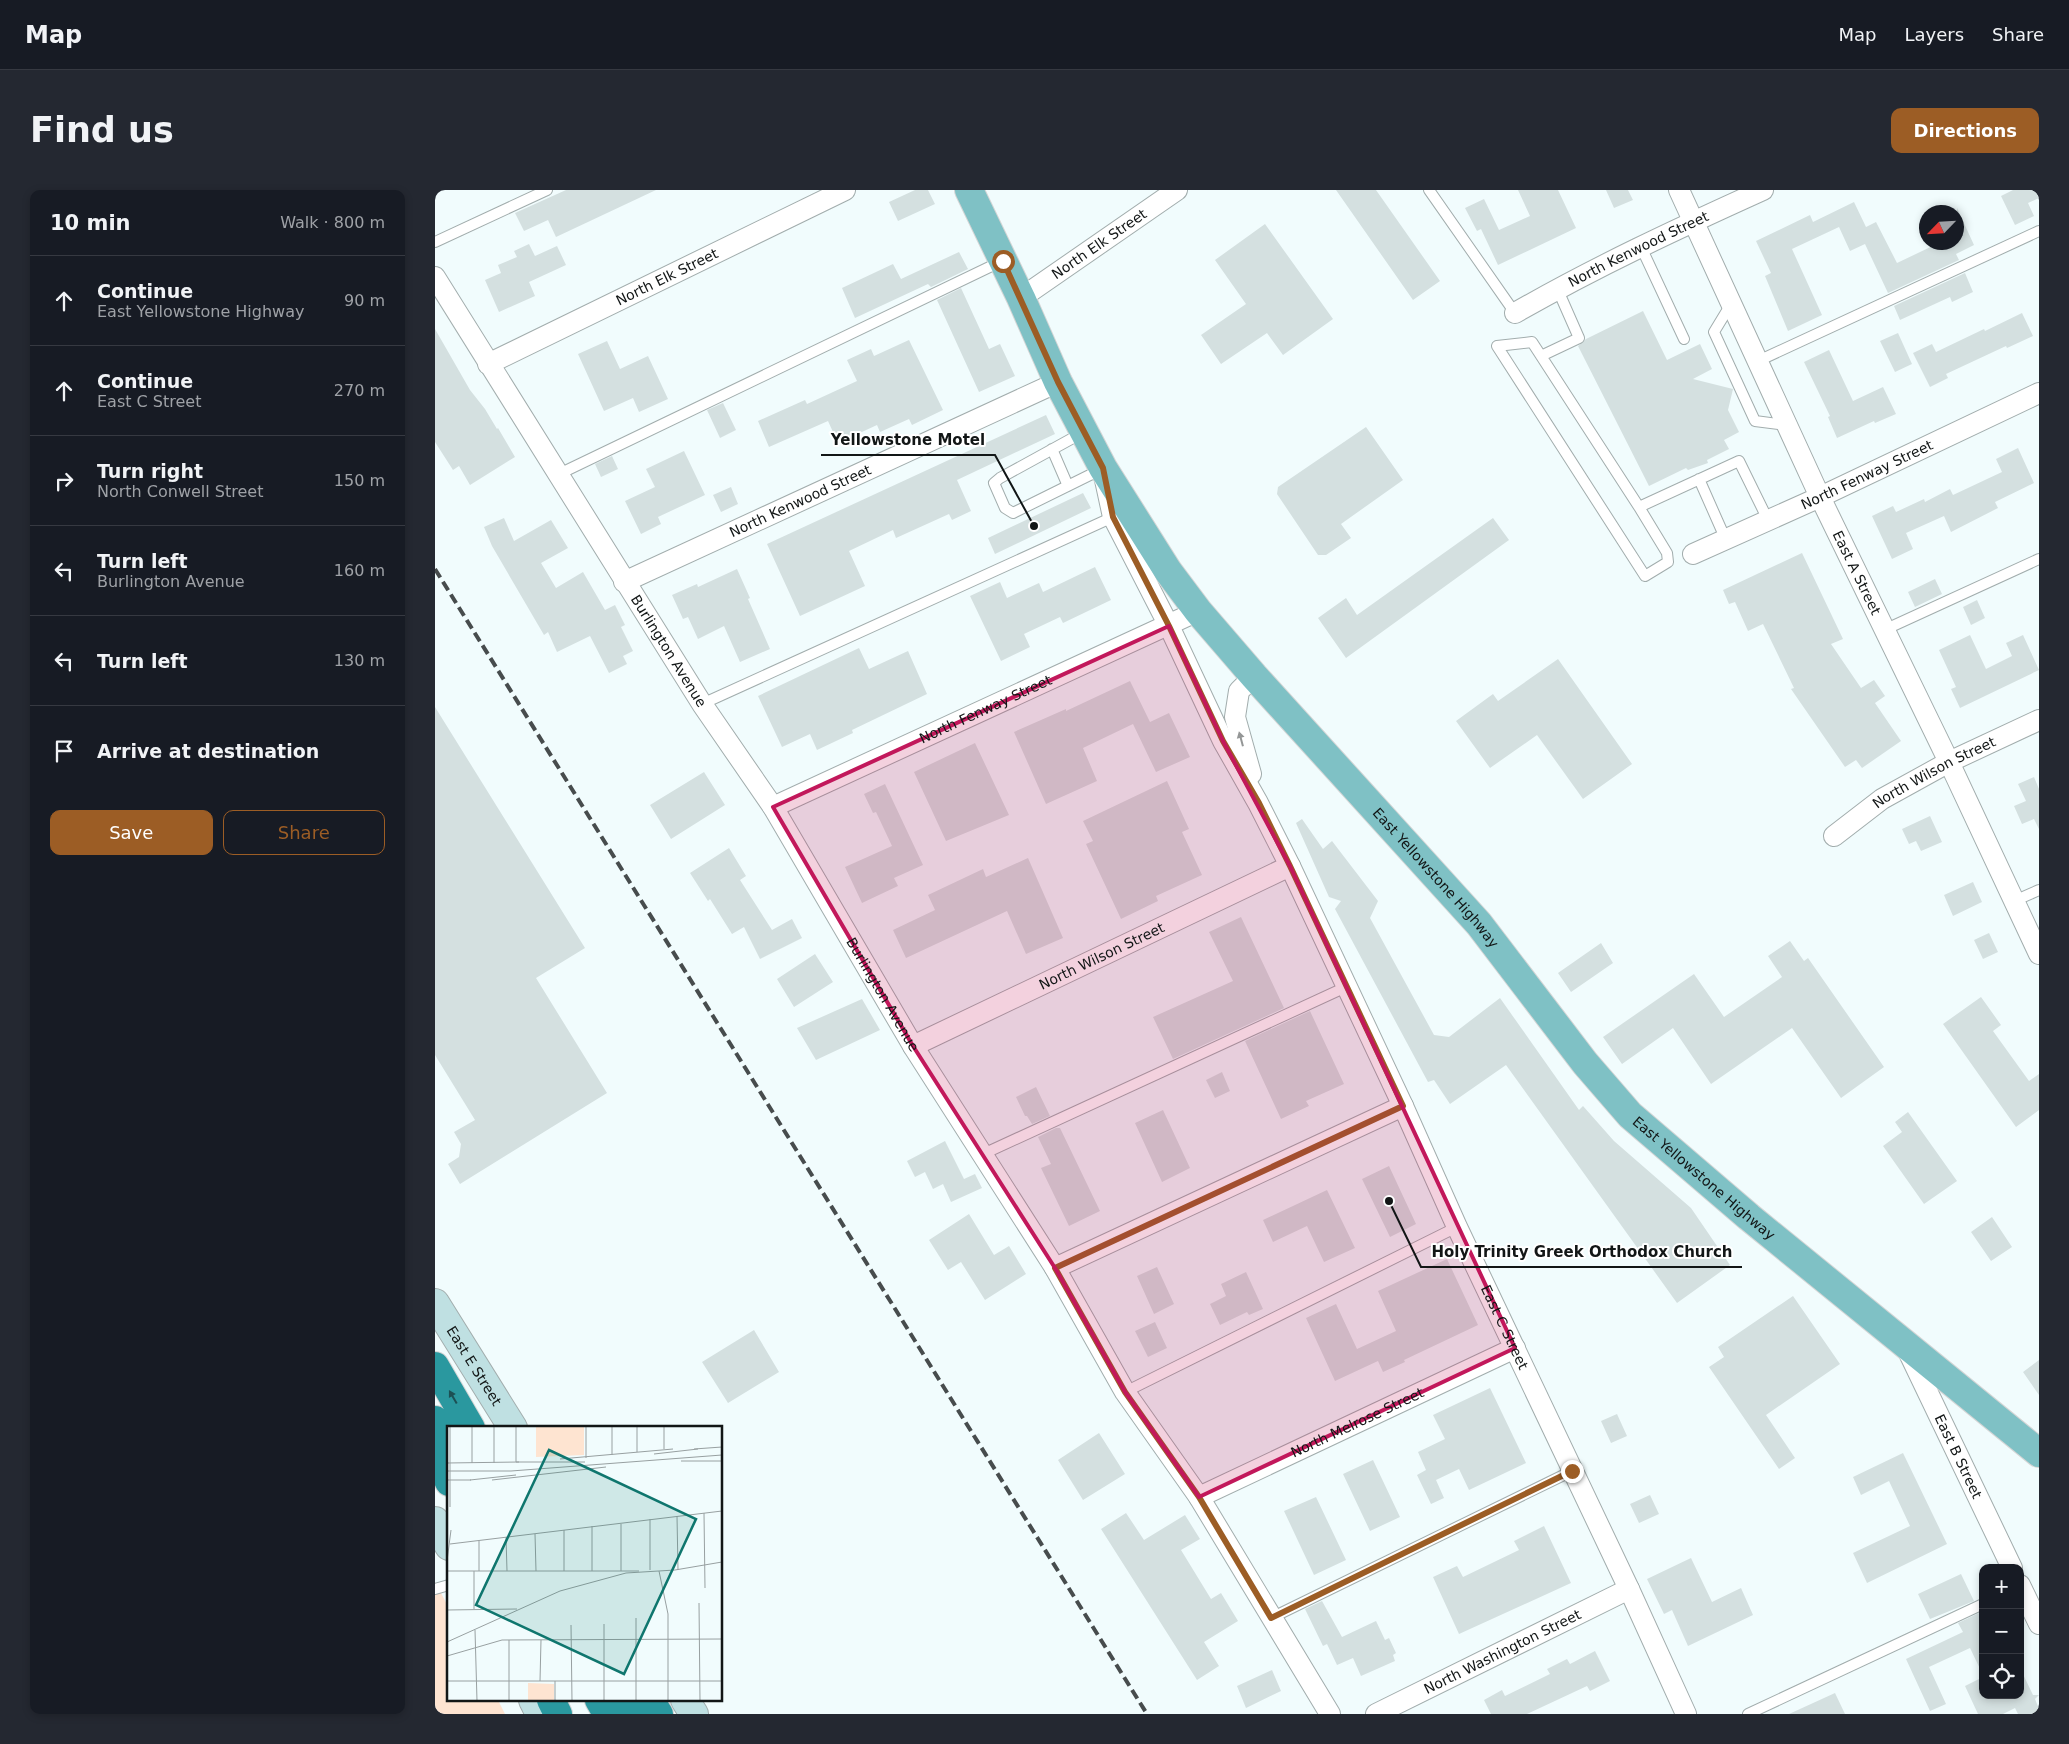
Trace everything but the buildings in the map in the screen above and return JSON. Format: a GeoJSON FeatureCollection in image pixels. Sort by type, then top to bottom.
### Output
{"type":"FeatureCollection","features":[{"type":"Feature","properties":{"kind":"highway"},"geometry":{"type":"LineString","coordinates":[[435,1366],[470,1426]]}},
{"type":"Feature","properties":{"kind":"highway"},"geometry":{"type":"LineString","coordinates":[[435,1420],[447,1439]]}},
{"type":"Feature","properties":{"kind":"highway"},"geometry":{"type":"LineString","coordinates":[[435,1453],[447,1478]]}},
{"type":"Feature","properties":{"kind":"highway"},"geometry":{"type":"LineString","coordinates":[[552,1702],[558,1714]]}},
{"type":"Feature","properties":{"kind":"highway"},"geometry":{"type":"LineString","coordinates":[[600,1702],[607,1714]]}},
{"type":"Feature","properties":{"kind":"highway"},"geometry":{"type":"LineString","coordinates":[[626,1702],[633,1714]]}},
{"type":"Feature","properties":{"kind":"highway"},"geometry":{"type":"LineString","coordinates":[[651,1702],[659,1714]]}},
{"type":"Feature","properties":{"kind":"main road","name":"East Yellowstone Highway"},"geometry":{"type":"LineString","coordinates":[[969,190],[1021,298],[1058,382],[1103,468],[1168,571],[1198,611],[1254,676],[1479,924],[1585,1063],[1630,1115],[1749,1217],[2039,1453]]}},
{"type":"Feature","properties":{"kind":"main road","name":"East E Street"},"geometry":{"type":"LineString","coordinates":[[435,1303],[512,1426]]}},
{"type":"Feature","properties":{"kind":"main road"},"geometry":{"type":"LineString","coordinates":[[435,1521],[447,1542]]}},
{"type":"Feature","properties":{"kind":"main road"},"geometry":{"type":"LineString","coordinates":[[534,1702],[540,1714]]}},
{"type":"Feature","properties":{"kind":"main road"},"geometry":{"type":"LineString","coordinates":[[686,1702],[694,1714]]}},
{"type":"Feature","properties":{"kind":"street","name":"North Elk Street"},"geometry":{"type":"LineString","coordinates":[[489,364],[845,190]]}},
{"type":"Feature","properties":{"kind":"street","name":"North Elk Street"},"geometry":{"type":"LineString","coordinates":[[1021,298],[1177,190]]}},
{"type":"Feature","properties":{"kind":"street","name":"East A Street"},"geometry":{"type":"LineString","coordinates":[[1679,190],[1786,425],[1949,762],[2039,954]]}},
{"type":"Feature","properties":{"kind":"street","name":"North Kenwood Street"},"geometry":{"type":"LineString","coordinates":[[1515,313],[1557,288],[1694,221],[1763,190]]}},
{"type":"Feature","properties":{"kind":"street","name":"Burlington Avenue"},"geometry":{"type":"LineString","coordinates":[[435,277],[624,582],[702,704],[773,807],[913,1046],[1055,1268],[1125,1392],[1199,1497],[1330,1714]]}},
{"type":"Feature","properties":{"kind":"street","name":"North Kenwood Street"},"geometry":{"type":"LineString","coordinates":[[624,582],[1058,382]]}},
{"type":"Feature","properties":{"kind":"street","name":"North Fenway Street"},"geometry":{"type":"LineString","coordinates":[[1693,554],[1820,497],[2039,393]]}},
{"type":"Feature","properties":{"kind":"street","name":"East C Street"},"geometry":{"type":"LineString","coordinates":[[1103,468],[1113,517],[1169,626],[1223,741],[1259,803],[1290,866],[1403,1106],[1457,1227],[1629,1589],[1682,1713]]}},
{"type":"Feature","properties":{"kind":"street","name":"North Fenway Street"},"geometry":{"type":"LineString","coordinates":[[773,807],[1198,611]]}},
{"type":"Feature","properties":{"kind":"street","name":"East C Street"},"geometry":{"type":"LineString","coordinates":[[1254,676],[1239,691],[1235,716],[1259,803]]}},
{"type":"Feature","properties":{"kind":"street","name":"North Wilson Street"},"geometry":{"type":"LineString","coordinates":[[1834,836],[1882,799],[1949,762],[2039,720]]}},
{"type":"Feature","properties":{"kind":"street","name":"North Wilson Street"},"geometry":{"type":"LineString","coordinates":[[913,1046],[1290,866]]}},
{"type":"Feature","properties":{"kind":"street"},"geometry":{"type":"LineString","coordinates":[[1055,1268],[1403,1106]]}},
{"type":"Feature","properties":{"kind":"street","name":"East B Street"},"geometry":{"type":"LineString","coordinates":[[1905,1344],[2010,1564]]}},
{"type":"Feature","properties":{"kind":"street","name":"North Melrose Street"},"geometry":{"type":"LineString","coordinates":[[1199,1497],[1515,1348]]}},
{"type":"Feature","properties":{"kind":"street","name":"North Washington Street"},"geometry":{"type":"LineString","coordinates":[[1376,1714],[1629,1589]]}},
{"type":"Feature","properties":{"kind":"street"},"geometry":{"type":"LineString","coordinates":[[2024,1594],[2039,1624]]}},
{"type":"Feature","properties":{"kind":"lane"},"geometry":{"type":"LineString","coordinates":[[435,242],[547,190]]}},
{"type":"Feature","properties":{"kind":"lane"},"geometry":{"type":"LineString","coordinates":[[1429,190],[1515,313]]}},
{"type":"Feature","properties":{"kind":"lane"},"geometry":{"type":"LineString","coordinates":[[1757,362],[2039,231]]}},
{"type":"Feature","properties":{"kind":"lane"},"geometry":{"type":"LineString","coordinates":[[1641,247],[1684,339]]}},
{"type":"Feature","properties":{"kind":"lane"},"geometry":{"type":"LineString","coordinates":[[557,475],[1003,261]]}},
{"type":"Feature","properties":{"kind":"lane"},"geometry":{"type":"LineString","coordinates":[[1541,356],[1579,338],[1557,288]]}},
{"type":"Feature","properties":{"kind":"lane"},"geometry":{"type":"LineString","coordinates":[[1731,304],[1714,332],[1755,421],[1786,425]]}},
{"type":"Feature","properties":{"kind":"lane"},"geometry":{"type":"LineString","coordinates":[[1532,342],[1639,507],[1667,553],[1669,562],[1645,576],[1497,346],[1532,342]]}},
{"type":"Feature","properties":{"kind":"lane"},"geometry":{"type":"LineString","coordinates":[[1084,432],[999,478],[994,483],[1005,508],[1013,513],[1103,468]]}},
{"type":"Feature","properties":{"kind":"lane"},"geometry":{"type":"LineString","coordinates":[[1052,450],[1068,486]]}},
{"type":"Feature","properties":{"kind":"lane"},"geometry":{"type":"LineString","coordinates":[[1639,507],[1739,461],[1768,520]]}},
{"type":"Feature","properties":{"kind":"lane"},"geometry":{"type":"LineString","coordinates":[[1699,480],[1726,540]]}},
{"type":"Feature","properties":{"kind":"lane"},"geometry":{"type":"LineString","coordinates":[[702,704],[1113,517]]}},
{"type":"Feature","properties":{"kind":"lane"},"geometry":{"type":"LineString","coordinates":[[1884,630],[2039,559]]}},
{"type":"Feature","properties":{"kind":"lane"},"geometry":{"type":"LineString","coordinates":[[2014,901],[2039,890]]}},
{"type":"Feature","properties":{"kind":"lane"},"geometry":{"type":"LineString","coordinates":[[981,1155],[1346,987]]}},
{"type":"Feature","properties":{"kind":"lane"},"geometry":{"type":"LineString","coordinates":[[1125,1392],[1457,1227]]}},
{"type":"Feature","properties":{"kind":"lane"},"geometry":{"type":"LineString","coordinates":[[1271,1618],[1572,1471]]}},
{"type":"Feature","properties":{"kind":"lane"},"geometry":{"type":"LineString","coordinates":[[1748,1714],[1979,1606]]}},
{"type":"Feature","properties":{"kind":"highlighted area"},"geometry":{"type":"Polygon","coordinates":[[[1169,626],[1223,741],[1290,866],[1515,1348],[1199,1497],[1125,1392],[1055,1268],[913,1046],[773,807],[1169,626]]]}},
{"type":"Feature","properties":{"kind":"shaded area"},"geometry":{"type":"Polygon","coordinates":[[[435,1582],[447,1604],[447,1702],[499,1702],[505,1714],[435,1714],[435,1582]]]}},
{"type":"Feature","properties":{"kind":"railway"},"geometry":{"type":"LineString","coordinates":[[435,569],[1147,1714]]}},
{"type":"Feature","properties":{"kind":"place","name":"Yellowstone Motel"},"geometry":{"type":"Point","coordinates":[1034,526]}},
{"type":"Feature","properties":{"kind":"place","name":"Holy Trinity Greek Orthodox Church"},"geometry":{"type":"Point","coordinates":[1389,1201]}},
{"type":"Feature","properties":{"kind":"route"},"geometry":{"type":"LineString","coordinates":[[1003,261],[1058,382],[1103,468],[1113,517],[1169,626],[1223,741],[1259,803],[1403,1106],[1055,1268],[1125,1392],[1199,1497],[1271,1618],[1572,1471]]}}]}
